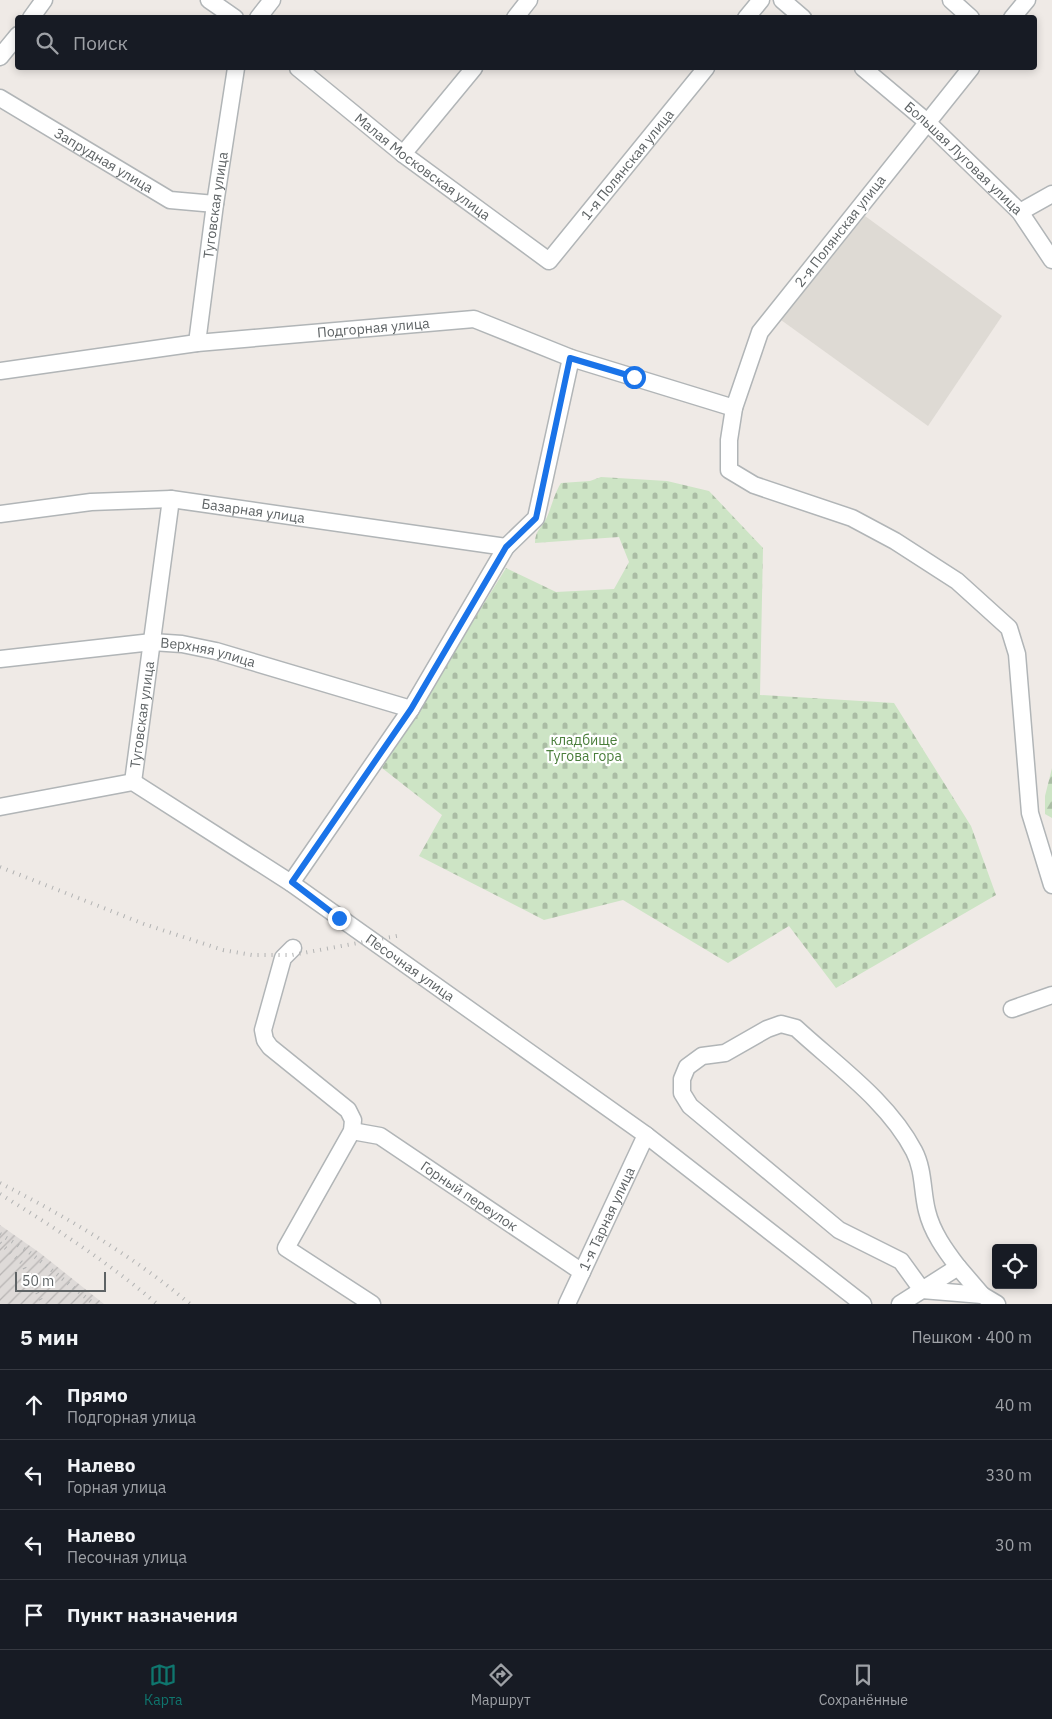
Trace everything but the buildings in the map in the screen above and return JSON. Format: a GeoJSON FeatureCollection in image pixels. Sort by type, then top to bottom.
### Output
{"type":"FeatureCollection","features":[{"type":"Feature","properties":{"kind":"street"},"geometry":{"type":"LineString","coordinates":[[33,15],[44,0]]}},
{"type":"Feature","properties":{"kind":"street"},"geometry":{"type":"LineString","coordinates":[[209,0],[231,15]]}},
{"type":"Feature","properties":{"kind":"street"},"geometry":{"type":"LineString","coordinates":[[260,15],[272,0]]}},
{"type":"Feature","properties":{"kind":"street"},"geometry":{"type":"LineString","coordinates":[[517,15],[529,0]]}},
{"type":"Feature","properties":{"kind":"street"},"geometry":{"type":"LineString","coordinates":[[748,15],[761,0]]}},
{"type":"Feature","properties":{"kind":"street"},"geometry":{"type":"LineString","coordinates":[[782,0],[800,15]]}},
{"type":"Feature","properties":{"kind":"street"},"geometry":{"type":"LineString","coordinates":[[951,0],[968,15]]}},
{"type":"Feature","properties":{"kind":"street"},"geometry":{"type":"LineString","coordinates":[[1014,15],[1027,0]]}},
{"type":"Feature","properties":{"kind":"street"},"geometry":{"type":"LineString","coordinates":[[0,57],[15,39]]}},
{"type":"Feature","properties":{"kind":"street","name":"Туговская улица"},"geometry":{"type":"LineString","coordinates":[[197,343],[215,204],[236,70]]}},
{"type":"Feature","properties":{"kind":"street","name":"Малая Московская улица"},"geometry":{"type":"LineString","coordinates":[[300,70],[403,154],[549,261]]}},
{"type":"Feature","properties":{"kind":"street"},"geometry":{"type":"LineString","coordinates":[[403,154],[472,70]]}},
{"type":"Feature","properties":{"kind":"street","name":"1-я Полянская улица"},"geometry":{"type":"LineString","coordinates":[[549,261],[704,70]]}},
{"type":"Feature","properties":{"kind":"street","name":"Большая Луговая улица"},"geometry":{"type":"LineString","coordinates":[[864,70],[926,121],[1020,212],[1052,260]]}},
{"type":"Feature","properties":{"kind":"street","name":"2-я Полянская улица"},"geometry":{"type":"LineString","coordinates":[[969,70],[926,121],[760,332],[734,408],[729,440],[729,470],[754,485],[852,518],[895,541],[957,581],[1009,628],[1017,654],[1030,813],[1052,885]]}},
{"type":"Feature","properties":{"kind":"street","name":"Запрудная улица"},"geometry":{"type":"LineString","coordinates":[[0,98],[170,200],[215,204]]}},
{"type":"Feature","properties":{"kind":"street"},"geometry":{"type":"LineString","coordinates":[[1020,212],[1052,194]]}},
{"type":"Feature","properties":{"kind":"street","name":"Подгорная улица"},"geometry":{"type":"LineString","coordinates":[[0,371],[197,343],[474,319],[570,358],[734,408]]}},
{"type":"Feature","properties":{"kind":"street"},"geometry":{"type":"LineString","coordinates":[[292,882],[411,709],[506,547],[536,518],[570,358]]}},
{"type":"Feature","properties":{"kind":"street","name":"Туговская улица"},"geometry":{"type":"LineString","coordinates":[[133,782],[171,499]]}},
{"type":"Feature","properties":{"kind":"street","name":"Базарная улица"},"geometry":{"type":"LineString","coordinates":[[0,514],[91,502],[171,499],[506,547]]}},
{"type":"Feature","properties":{"kind":"street","name":"Верхняя улица"},"geometry":{"type":"LineString","coordinates":[[0,659],[152,642],[216,651],[411,709]]}},
{"type":"Feature","properties":{"kind":"street"},"geometry":{"type":"LineString","coordinates":[[0,807],[133,782]]}},
{"type":"Feature","properties":{"kind":"street","name":"Песочная улица"},"geometry":{"type":"LineString","coordinates":[[133,782],[292,882],[646,1135],[863,1304]]}},
{"type":"Feature","properties":{"kind":"street"},"geometry":{"type":"LineString","coordinates":[[293,948],[283,958],[263,1030],[264,1040],[270,1047],[348,1110],[353,1120],[352,1131],[286,1248],[372,1304]]}},
{"type":"Feature","properties":{"kind":"street"},"geometry":{"type":"LineString","coordinates":[[1012,1009],[1052,995]]}},
{"type":"Feature","properties":{"kind":"street"},"geometry":{"type":"LineString","coordinates":[[982,1295],[922,1290],[901,1261],[838,1230],[690,1106],[682,1093],[682,1079],[686,1067],[702,1056],[726,1053],[774,1026],[781,1024],[796,1028],[884,1108],[915,1152],[930,1218],[936,1234],[958,1267],[982,1295],[996,1304]]}},
{"type":"Feature","properties":{"kind":"street","name":"Горный переулок"},"geometry":{"type":"LineString","coordinates":[[352,1131],[380,1136],[582,1272]]}},
{"type":"Feature","properties":{"kind":"street","name":"1-я Тарная улица"},"geometry":{"type":"LineString","coordinates":[[567,1304],[646,1135]]}},
{"type":"Feature","properties":{"kind":"street"},"geometry":{"type":"LineString","coordinates":[[900,1304],[958,1267]]}},
{"type":"Feature","properties":{"kind":"shaded area"},"geometry":{"type":"Polygon","coordinates":[[[865,216],[1002,316],[928,426],[781,320],[865,216]]]}},
{"type":"Feature","properties":{"kind":"shaded area"},"geometry":{"type":"Polygon","coordinates":[[[0,1225],[40,1253],[104,1304],[0,1304],[0,1225]]]}},
{"type":"Feature","properties":{"kind":"green space","name":"кладбище Тугова гора"},"geometry":{"type":"Polygon","coordinates":[[[601,477],[667,481],[709,491],[763,548],[760,695],[894,703],[971,826],[996,895],[836,988],[789,926],[728,963],[623,900],[544,920],[419,856],[442,815],[382,768],[506,568],[556,592],[614,589],[629,562],[619,537],[535,543],[537,532],[547,517],[561,483],[590,481],[601,477]]]}},
{"type":"Feature","properties":{"kind":"green space"},"geometry":{"type":"Polygon","coordinates":[[[1052,768],[1052,818],[1045,814],[1045,796],[1052,768]]]}},
{"type":"Feature","properties":{"kind":"railway"},"geometry":{"type":"LineString","coordinates":[[0,867],[144,924],[223,950],[252,955],[292,955],[402,935]]}},
{"type":"Feature","properties":{"kind":"railway"},"geometry":{"type":"LineString","coordinates":[[0,1183],[99,1238],[146,1270],[190,1304]]}},
{"type":"Feature","properties":{"kind":"railway"},"geometry":{"type":"LineString","coordinates":[[0,1194],[81,1246],[157,1304]]}},
{"type":"Feature","properties":{"kind":"railway"},"geometry":{"type":"LineString","coordinates":[[0,1234],[29,1252],[94,1304]]}},
{"type":"Feature","properties":{"kind":"railway"},"geometry":{"type":"LineString","coordinates":[[0,1243],[22,1263],[43,1304]]}},
{"type":"Feature","properties":{"kind":"route"},"geometry":{"type":"LineString","coordinates":[[339,918],[292,882],[411,709],[506,547],[536,518],[570,358],[634,377]]}}]}
